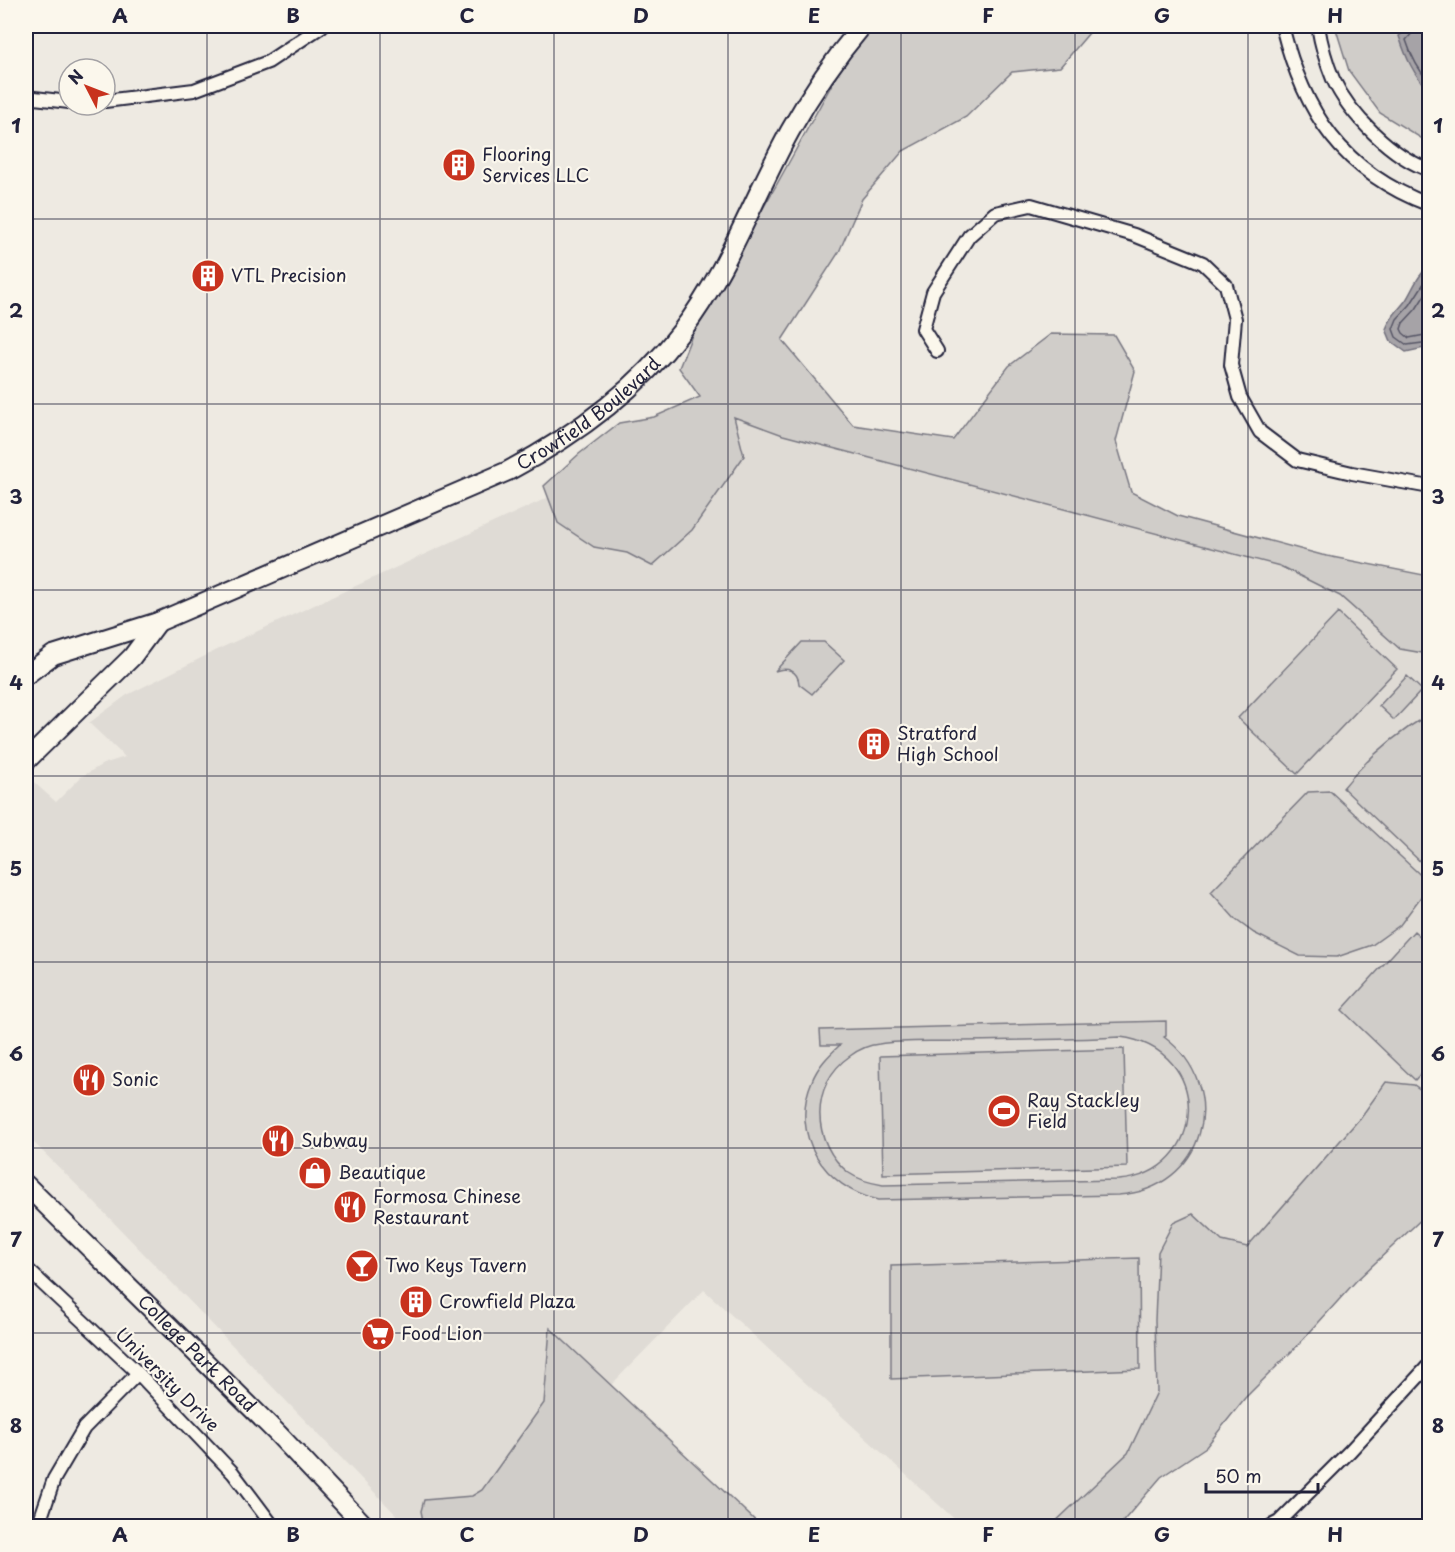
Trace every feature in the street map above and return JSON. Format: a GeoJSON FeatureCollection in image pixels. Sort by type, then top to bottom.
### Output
{"type":"FeatureCollection","features":[{"type":"Feature","properties":{"kind":"main road","name":"Crowfield Boulevard"},"geometry":{"type":"LineString","coordinates":[[26,675],[53,655],[158,622],[508,471],[543,452],[603,411],[650,368],[681,332],[701,303],[717,277],[790,131],[824,76],[862,26]]}},
{"type":"Feature","properties":{"kind":"main road"},"geometry":{"type":"LineString","coordinates":[[26,761],[132,657],[158,622]]}},
{"type":"Feature","properties":{"kind":"main road","name":"College Park Road"},"geometry":{"type":"LineString","coordinates":[[26,1185],[277,1433],[365,1527]]}},
{"type":"Feature","properties":{"kind":"street"},"geometry":{"type":"LineString","coordinates":[[117,100],[194,90],[268,62],[322,26]]}},
{"type":"Feature","properties":{"kind":"street"},"geometry":{"type":"LineString","coordinates":[[1282,26],[1291,61],[1311,107],[1328,132],[1378,181],[1430,205]]}},
{"type":"Feature","properties":{"kind":"street"},"geometry":{"type":"LineString","coordinates":[[1318,26],[1326,61],[1334,81],[1350,105],[1369,128],[1393,151],[1430,170]]}},
{"type":"Feature","properties":{"kind":"street"},"geometry":{"type":"LineString","coordinates":[[26,98],[57,101]]}},
{"type":"Feature","properties":{"kind":"street"},"geometry":{"type":"LineString","coordinates":[[937,351],[923,329],[933,292],[969,236],[995,213],[1031,205],[1134,235],[1203,263],[1211,270],[1226,285],[1235,319],[1231,365],[1240,397],[1260,432],[1297,460],[1430,487]]}},
{"type":"Feature","properties":{"kind":"street","name":"University Drive"},"geometry":{"type":"LineString","coordinates":[[26,1268],[138,1374],[233,1473],[273,1527]]}},
{"type":"Feature","properties":{"kind":"street"},"geometry":{"type":"LineString","coordinates":[[1271,1527],[1279,1522],[1350,1451],[1430,1364]]}},
{"type":"Feature","properties":{"kind":"street"},"geometry":{"type":"LineString","coordinates":[[38,1527],[54,1479],[84,1428],[138,1374]]}},
{"type":"Feature","properties":{"kind":"shaded area"},"geometry":{"type":"Polygon","coordinates":[[[869,26],[1095,26],[1060,67],[1012,72],[966,117],[903,151],[862,199],[839,252],[782,340],[853,425],[953,440],[1009,366],[1051,334],[1114,335],[1135,371],[1116,441],[1131,492],[1178,516],[1322,555],[1429,576],[1429,654],[1400,649],[1340,596],[1280,566],[783,435],[734,417],[744,456],[692,530],[652,566],[627,553],[594,547],[558,523],[544,486],[579,454],[619,423],[654,417],[700,397],[679,368],[696,325],[859,35],[869,26]]]}},
{"type":"Feature","properties":{"kind":"shaded area"},"geometry":{"type":"Polygon","coordinates":[[[1335,26],[1429,26],[1429,143],[1380,113],[1349,71],[1335,26]]]}},
{"type":"Feature","properties":{"kind":"shaded area"},"geometry":{"type":"Polygon","coordinates":[[[702,402],[1429,594],[1429,1165],[1089,1526],[962,1526],[704,1290],[473,1526],[407,1526],[91,1199],[26,1135],[26,782],[29,778],[56,802],[81,777],[103,764],[125,757],[89,723],[127,695],[225,646],[547,498],[702,402]]]}},
{"type":"Feature","properties":{"kind":"shaded area"},"geometry":{"type":"Polygon","coordinates":[[[1338,613],[1397,669],[1297,774],[1238,718],[1338,613]]]}},
{"type":"Feature","properties":{"kind":"shaded area"},"geometry":{"type":"Polygon","coordinates":[[[802,642],[824,642],[844,660],[812,694],[799,684],[797,676],[791,671],[784,669],[775,671],[802,642]]]}},
{"type":"Feature","properties":{"kind":"shaded area"},"geometry":{"type":"Polygon","coordinates":[[[1407,676],[1422,690],[1394,720],[1379,706],[1407,676]]]}},
{"type":"Feature","properties":{"kind":"shaded area"},"geometry":{"type":"Polygon","coordinates":[[[1429,714],[1429,870],[1343,788],[1383,747],[1429,714]]]}},
{"type":"Feature","properties":{"kind":"shaded area"},"geometry":{"type":"Polygon","coordinates":[[[1330,791],[1429,883],[1429,886],[1400,925],[1372,945],[1337,957],[1300,956],[1254,933],[1236,920],[1211,892],[1308,792],[1330,791]]]}},
{"type":"Feature","properties":{"kind":"shaded area"},"geometry":{"type":"Polygon","coordinates":[[[1414,931],[1430,945],[1429,1064],[1415,1080],[1342,1010],[1414,931]]]}},
{"type":"Feature","properties":{"kind":"shaded area"},"geometry":{"type":"Polygon","coordinates":[[[1166,1021],[1166,1036],[1164,1037],[1185,1058],[1198,1082],[1203,1108],[1200,1133],[1189,1156],[1172,1175],[1148,1189],[1118,1195],[878,1200],[859,1194],[842,1184],[827,1171],[816,1156],[809,1139],[805,1120],[806,1101],[812,1081],[824,1062],[840,1045],[821,1045],[820,1030],[1166,1021]],[[1120,1037],[908,1042],[871,1045],[850,1056],[827,1082],[820,1114],[822,1131],[827,1146],[836,1161],[849,1173],[865,1181],[883,1185],[1118,1180],[1148,1173],[1170,1157],[1183,1135],[1188,1111],[1185,1086],[1172,1064],[1151,1046],[1120,1037]]]}},
{"type":"Feature","properties":{"kind":"shaded area","name":"Ray Stackley Field"},"geometry":{"type":"Polygon","coordinates":[[[1124,1049],[1127,1167],[883,1174],[880,1056],[1124,1049]]]}},
{"type":"Feature","properties":{"kind":"shaded area"},"geometry":{"type":"Polygon","coordinates":[[[1386,1082],[1414,1085],[1428,1095],[1429,1093],[1429,1212],[1356,1281],[1300,1343],[1245,1398],[1206,1447],[1161,1477],[1119,1526],[1051,1526],[1128,1453],[1157,1392],[1155,1320],[1158,1252],[1173,1223],[1193,1214],[1222,1241],[1247,1247],[1361,1117],[1386,1082]]]}},
{"type":"Feature","properties":{"kind":"shaded area"},"geometry":{"type":"Polygon","coordinates":[[[1139,1258],[1140,1369],[891,1379],[891,1266],[1139,1258]]]}},
{"type":"Feature","properties":{"kind":"shaded area"},"geometry":{"type":"Polygon","coordinates":[[[550,1328],[761,1526],[424,1526],[421,1511],[424,1500],[472,1496],[482,1490],[544,1403],[550,1328]]]}},
{"type":"Feature","properties":{"kind":"water"},"geometry":{"type":"Polygon","coordinates":[[[1412,26],[1429,26],[1429,91],[1411,66],[1399,36],[1412,26]]]}},
{"type":"Feature","properties":{"kind":"water"},"geometry":{"type":"Polygon","coordinates":[[[1429,267],[1429,347],[1406,352],[1391,341],[1386,329],[1419,278],[1429,267]]]}},
{"type":"Feature","properties":{"kind":"place","name":"Flooring Services LLC"},"geometry":{"type":"Point","coordinates":[459,165]}},
{"type":"Feature","properties":{"kind":"place","name":"VTL Precision"},"geometry":{"type":"Point","coordinates":[208,276]}},
{"type":"Feature","properties":{"kind":"place","name":"Stratford High School"},"geometry":{"type":"Point","coordinates":[874,744]}},
{"type":"Feature","properties":{"kind":"place","name":"Sonic"},"geometry":{"type":"Point","coordinates":[89,1080]}},
{"type":"Feature","properties":{"kind":"place","name":"Ray Stackley Field"},"geometry":{"type":"Point","coordinates":[1004,1111]}},
{"type":"Feature","properties":{"kind":"place","name":"Subway"},"geometry":{"type":"Point","coordinates":[278,1141]}},
{"type":"Feature","properties":{"kind":"place","name":"Beautique"},"geometry":{"type":"Point","coordinates":[315,1173]}},
{"type":"Feature","properties":{"kind":"place","name":"Formosa Chinese Restaurant"},"geometry":{"type":"Point","coordinates":[350,1207]}},
{"type":"Feature","properties":{"kind":"place","name":"Two Keys Tavern"},"geometry":{"type":"Point","coordinates":[362,1266]}},
{"type":"Feature","properties":{"kind":"place","name":"Crowfield Plaza"},"geometry":{"type":"Point","coordinates":[416,1302]}},
{"type":"Feature","properties":{"kind":"place","name":"Food Lion"},"geometry":{"type":"Point","coordinates":[378,1334]}}]}
